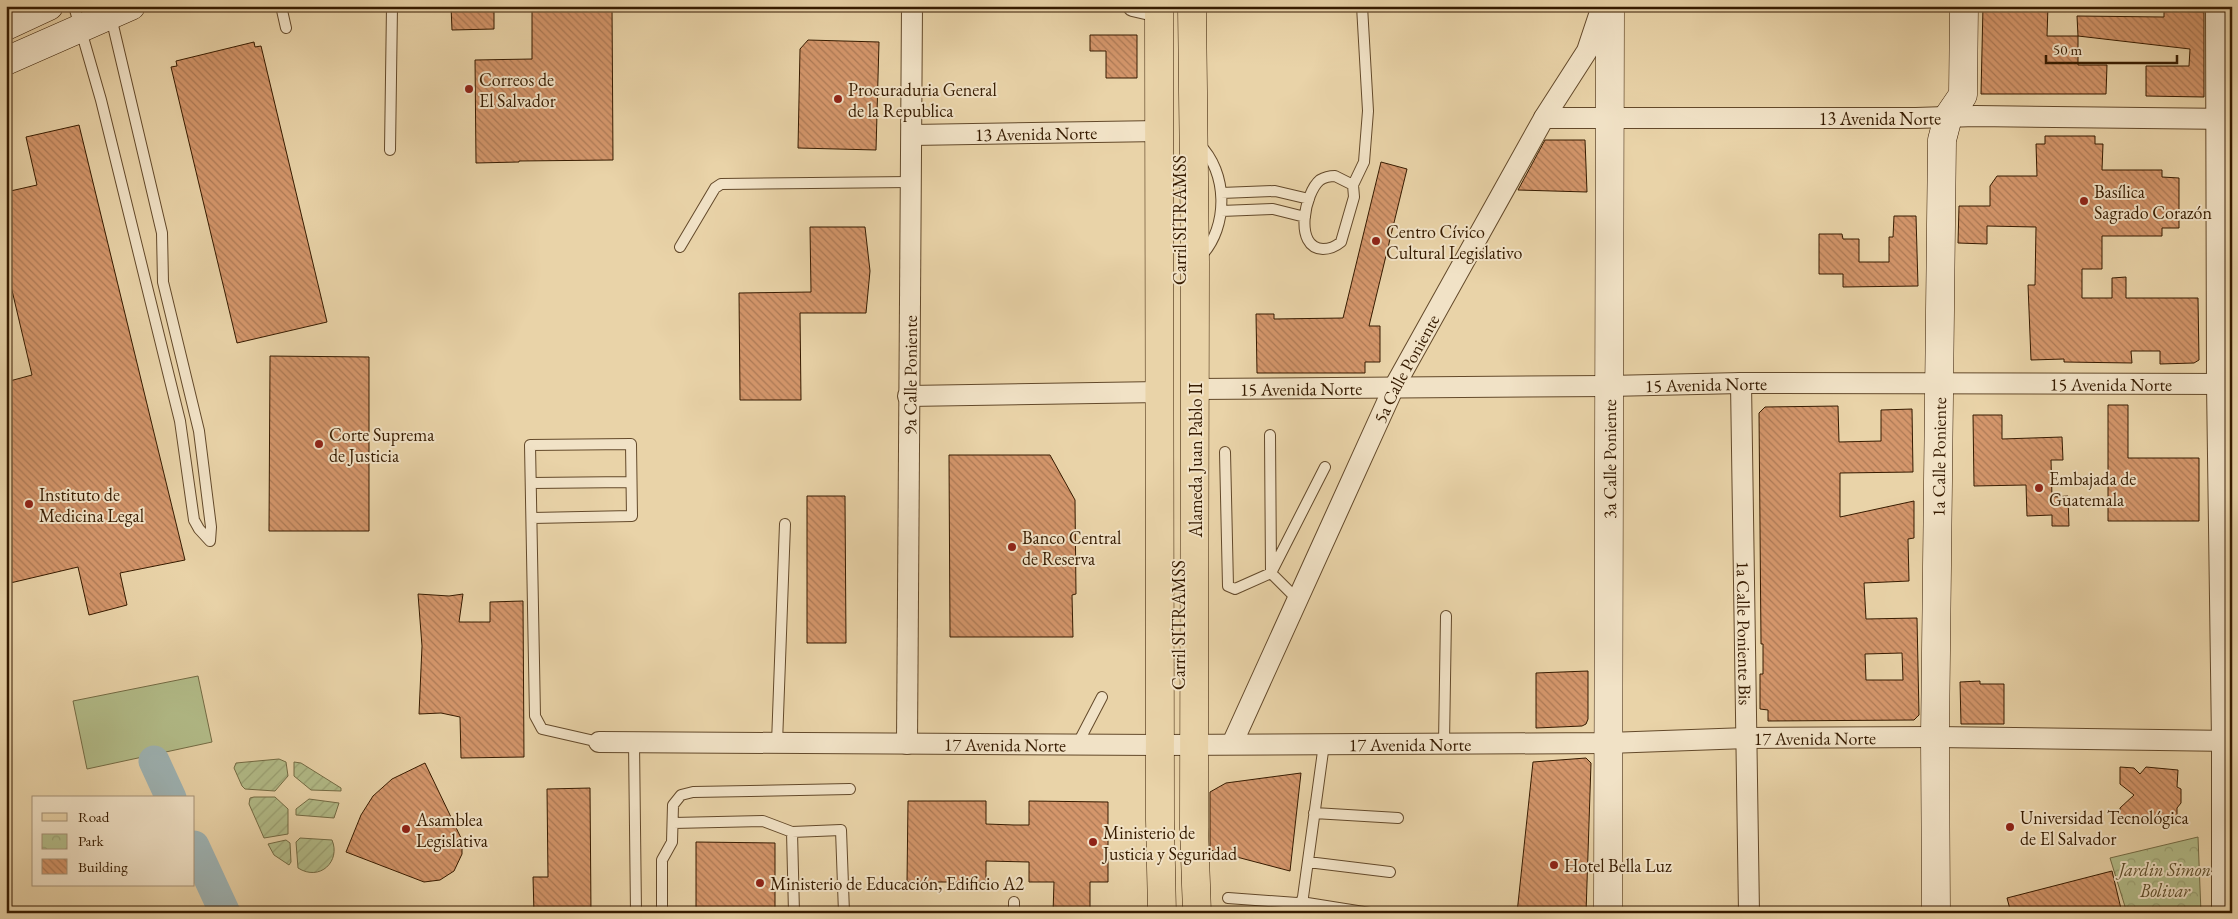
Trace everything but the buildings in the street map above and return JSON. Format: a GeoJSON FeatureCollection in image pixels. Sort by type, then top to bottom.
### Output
{"type":"FeatureCollection","features":[{"type":"Feature","properties":{"kind":"main road"},"geometry":{"type":"LineString","coordinates":[[6,26],[49,6]]}},
{"type":"Feature","properties":{"kind":"main road","name":"Alameda Juan Pablo II"},"geometry":{"type":"LineString","coordinates":[[1162,913],[1178,745],[1195,389],[1192,6]]}},
{"type":"Feature","properties":{"kind":"main road","name":"3a Calle Poniente"},"geometry":{"type":"LineString","coordinates":[[1608,913],[1610,6]]}},
{"type":"Feature","properties":{"kind":"main road","name":"1a Calle Poniente"},"geometry":{"type":"LineString","coordinates":[[1936,913],[1935,737],[1942,140],[1948,117],[1963,95],[1964,6]]}},
{"type":"Feature","properties":{"kind":"main road","name":"Alameda Juan Pablo II"},"geometry":{"type":"LineString","coordinates":[[1157,8],[1160,132],[1160,392],[1178,745],[1194,828],[1196,913]]}},
{"type":"Feature","properties":{"kind":"main road","name":"Carril SITRAMSS"},"geometry":{"type":"LineString","coordinates":[[1157,8],[1179,136],[1178,745],[1180,913]]}},
{"type":"Feature","properties":{"kind":"main road"},"geometry":{"type":"LineString","coordinates":[[6,61],[78,17],[116,9]]}},
{"type":"Feature","properties":{"kind":"street","name":"9a Calle Poniente"},"geometry":{"type":"LineString","coordinates":[[907,744],[912,6]]}},
{"type":"Feature","properties":{"kind":"street","name":"5a Calle Poniente"},"geometry":{"type":"LineString","coordinates":[[1232,744],[1393,388],[1544,118],[1586,51],[1602,6]]}},
{"type":"Feature","properties":{"kind":"street"},"geometry":{"type":"LineString","coordinates":[[2216,6],[2224,119],[2227,741],[2222,913]]}},
{"type":"Feature","properties":{"kind":"street","name":"13 Avenida Norte"},"geometry":{"type":"LineString","coordinates":[[1544,118],[1610,116],[2224,119]]}},
{"type":"Feature","properties":{"kind":"street","name":"13 Avenida Norte"},"geometry":{"type":"LineString","coordinates":[[912,135],[1160,132]]}},
{"type":"Feature","properties":{"kind":"street","name":"15 Avenida Norte"},"geometry":{"type":"LineString","coordinates":[[1195,389],[1609,386],[1741,383],[1940,385],[2224,384]]}},
{"type":"Feature","properties":{"kind":"street","name":"1a Calle Poniente Bis"},"geometry":{"type":"LineString","coordinates":[[1741,383],[1749,913]]}},
{"type":"Feature","properties":{"kind":"street"},"geometry":{"type":"LineString","coordinates":[[908,396],[1160,392]]}},
{"type":"Feature","properties":{"kind":"street","name":"17 Avenida Norte"},"geometry":{"type":"LineString","coordinates":[[599,742],[1178,745],[1608,743],[1747,738],[1935,737],[2227,741]]}},
{"type":"Feature","properties":{"kind":"lane"},"geometry":{"type":"LineString","coordinates":[[281,6],[286,28]]}},
{"type":"Feature","properties":{"kind":"lane"},"geometry":{"type":"LineString","coordinates":[[390,150],[392,6]]}},
{"type":"Feature","properties":{"kind":"lane"},"geometry":{"type":"LineString","coordinates":[[1353,185],[1335,176],[1324,178],[1315,186],[1305,217],[1304,232],[1309,242],[1319,249],[1337,246],[1343,238],[1354,196],[1353,185],[1364,162],[1368,111],[1362,6]]}},
{"type":"Feature","properties":{"kind":"lane"},"geometry":{"type":"LineString","coordinates":[[78,17],[101,100],[180,421],[194,520],[210,541],[210,519],[199,431],[164,282],[162,233],[116,9]]}},
{"type":"Feature","properties":{"kind":"lane"},"geometry":{"type":"LineString","coordinates":[[1194,140],[1207,152],[1213,162],[1221,193],[1221,211],[1215,234],[1205,252],[1195,262]]}},
{"type":"Feature","properties":{"kind":"lane"},"geometry":{"type":"LineString","coordinates":[[680,247],[715,188],[722,184],[911,182]]}},
{"type":"Feature","properties":{"kind":"lane"},"geometry":{"type":"LineString","coordinates":[[1221,193],[1275,191],[1310,199]]}},
{"type":"Feature","properties":{"kind":"lane"},"geometry":{"type":"LineString","coordinates":[[1221,211],[1274,209],[1305,217]]}},
{"type":"Feature","properties":{"kind":"lane"},"geometry":{"type":"LineString","coordinates":[[1270,435],[1270,574],[1298,600]]}},
{"type":"Feature","properties":{"kind":"lane"},"geometry":{"type":"LineString","coordinates":[[532,518],[632,516],[631,444],[530,446],[535,716],[542,729],[599,742]]}},
{"type":"Feature","properties":{"kind":"lane"},"geometry":{"type":"LineString","coordinates":[[1225,452],[1228,586],[1235,589],[1270,574],[1325,468]]}},
{"type":"Feature","properties":{"kind":"lane"},"geometry":{"type":"LineString","coordinates":[[531,483],[631,482]]}},
{"type":"Feature","properties":{"kind":"lane"},"geometry":{"type":"LineString","coordinates":[[777,743],[785,524]]}},
{"type":"Feature","properties":{"kind":"lane"},"geometry":{"type":"LineString","coordinates":[[1444,743],[1446,616]]}},
{"type":"Feature","properties":{"kind":"lane"},"geometry":{"type":"LineString","coordinates":[[1077,745],[1102,698]]}},
{"type":"Feature","properties":{"kind":"lane"},"geometry":{"type":"LineString","coordinates":[[634,742],[636,913]]}},
{"type":"Feature","properties":{"kind":"lane"},"geometry":{"type":"LineString","coordinates":[[1301,902],[1324,744]]}},
{"type":"Feature","properties":{"kind":"lane"},"geometry":{"type":"LineString","coordinates":[[662,913],[662,859],[672,842],[674,802],[681,795],[689,792],[850,789]]}},
{"type":"Feature","properties":{"kind":"lane"},"geometry":{"type":"LineString","coordinates":[[1314,813],[1398,818]]}},
{"type":"Feature","properties":{"kind":"lane"},"geometry":{"type":"LineString","coordinates":[[673,823],[763,821],[792,832],[841,830],[844,913]]}},
{"type":"Feature","properties":{"kind":"lane"},"geometry":{"type":"LineString","coordinates":[[792,832],[794,913]]}},
{"type":"Feature","properties":{"kind":"lane"},"geometry":{"type":"LineString","coordinates":[[1308,862],[1390,872]]}},
{"type":"Feature","properties":{"kind":"lane"},"geometry":{"type":"LineString","coordinates":[[1228,898],[1301,902],[1370,913]]}},
{"type":"Feature","properties":{"kind":"green space"},"geometry":{"type":"Polygon","coordinates":[[[198,676],[212,742],[87,769],[73,701],[198,676]]]}},
{"type":"Feature","properties":{"kind":"green space"},"geometry":{"type":"Polygon","coordinates":[[[279,759],[286,762],[288,776],[275,791],[245,789],[234,768],[236,763],[279,759]]]}},
{"type":"Feature","properties":{"kind":"green space"},"geometry":{"type":"Polygon","coordinates":[[[294,762],[301,763],[341,788],[341,791],[311,790],[294,776],[294,762]]]}},
{"type":"Feature","properties":{"kind":"green space"},"geometry":{"type":"Polygon","coordinates":[[[275,797],[288,809],[288,834],[264,838],[249,804],[250,798],[275,797]]]}},
{"type":"Feature","properties":{"kind":"green space"},"geometry":{"type":"Polygon","coordinates":[[[309,799],[339,803],[334,818],[296,815],[296,809],[309,799]]]}},
{"type":"Feature","properties":{"kind":"green space","name":"Jardin Simon Bolivar"},"geometry":{"type":"Polygon","coordinates":[[[2198,837],[2201,913],[2127,913],[2110,858],[2198,837]]]}},
{"type":"Feature","properties":{"kind":"green space"},"geometry":{"type":"Polygon","coordinates":[[[300,838],[332,840],[334,855],[327,867],[321,871],[314,872],[306,872],[298,868],[296,842],[300,838]]]}},
{"type":"Feature","properties":{"kind":"green space"},"geometry":{"type":"Polygon","coordinates":[[[286,840],[290,843],[291,862],[289,865],[274,855],[268,844],[286,840]]]}},
{"type":"Feature","properties":{"kind":"waterway"},"geometry":{"type":"LineString","coordinates":[[154,761],[170,796]]}},
{"type":"Feature","properties":{"kind":"waterway"},"geometry":{"type":"LineString","coordinates":[[195,848],[225,913]]}},
{"type":"Feature","properties":{"kind":"place","name":"Correos de El Salvador"},"geometry":{"type":"Point","coordinates":[469,89]}},
{"type":"Feature","properties":{"kind":"place","name":"Procuraduria General de la Republica"},"geometry":{"type":"Point","coordinates":[838,99]}},
{"type":"Feature","properties":{"kind":"place","name":"Basílica Sagrado Corazón"},"geometry":{"type":"Point","coordinates":[2084,201]}},
{"type":"Feature","properties":{"kind":"place","name":"Centro Cívico Cultural Legislativo"},"geometry":{"type":"Point","coordinates":[1376,241]}},
{"type":"Feature","properties":{"kind":"place","name":"Corte Suprema de Justicia"},"geometry":{"type":"Point","coordinates":[319,444]}},
{"type":"Feature","properties":{"kind":"place","name":"Embajada de Guatemala"},"geometry":{"type":"Point","coordinates":[2039,488]}},
{"type":"Feature","properties":{"kind":"place","name":"Instituto de Medicina Legal"},"geometry":{"type":"Point","coordinates":[29,504]}},
{"type":"Feature","properties":{"kind":"place","name":"Banco Central de Reserva"},"geometry":{"type":"Point","coordinates":[1012,547]}},
{"type":"Feature","properties":{"kind":"place","name":"Universidad Tecnológica de El Salvador"},"geometry":{"type":"Point","coordinates":[2010,827]}},
{"type":"Feature","properties":{"kind":"place","name":"Asamblea Legislativa"},"geometry":{"type":"Point","coordinates":[406,829]}},
{"type":"Feature","properties":{"kind":"place","name":"Ministerio de Justicia y Seguridad"},"geometry":{"type":"Point","coordinates":[1093,842]}},
{"type":"Feature","properties":{"kind":"place","name":"Hotel Bella Luz"},"geometry":{"type":"Point","coordinates":[1554,865]}},
{"type":"Feature","properties":{"kind":"place","name":"Ministerio de Educación, Edificio A2"},"geometry":{"type":"Point","coordinates":[760,883]}}]}
